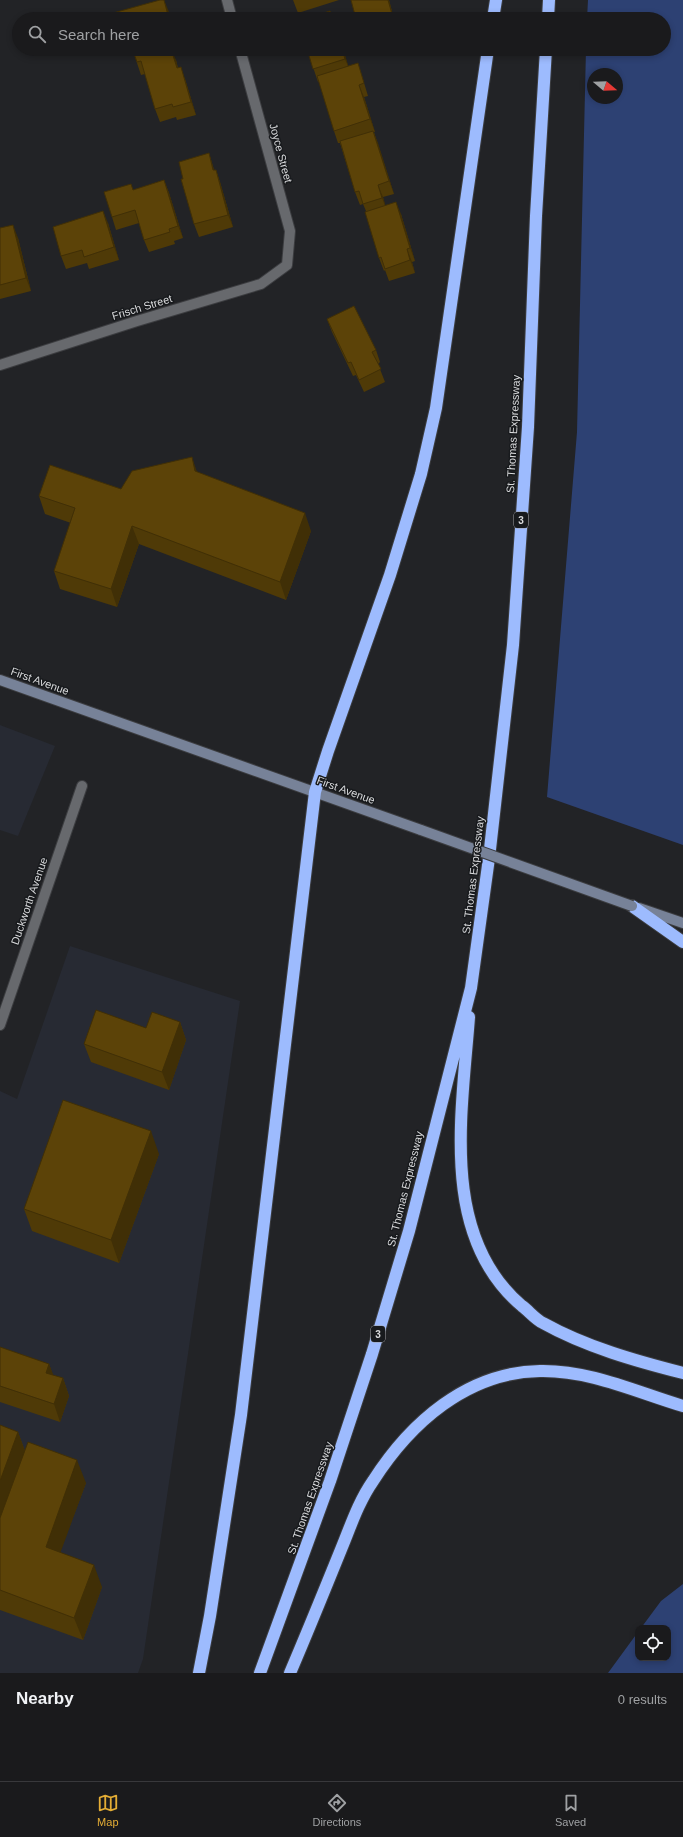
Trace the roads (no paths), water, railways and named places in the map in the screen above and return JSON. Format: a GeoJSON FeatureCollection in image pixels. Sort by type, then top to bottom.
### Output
{"type":"FeatureCollection","features":[{"type":"Feature","properties":{"kind":"highway"},"geometry":{"type":"LineString","coordinates":[[494,12],[496,0]]}},
{"type":"Feature","properties":{"kind":"highway"},"geometry":{"type":"LineString","coordinates":[[548,12],[549,0]]}},
{"type":"Feature","properties":{"kind":"highway"},"geometry":{"type":"LineString","coordinates":[[199,1673],[210,1616],[242,1415],[315,792],[390,575],[424,459],[437,400],[487,56]]}},
{"type":"Feature","properties":{"kind":"highway","name":"St. Thomas Expressway"},"geometry":{"type":"LineString","coordinates":[[260,1673],[330,1481],[372,1354],[409,1231],[471,988],[489,858],[513,645],[528,427],[536,216],[546,56]]}},
{"type":"Feature","properties":{"kind":"highway"},"geometry":{"type":"LineString","coordinates":[[632,906],[683,942]]}},
{"type":"Feature","properties":{"kind":"highway"},"geometry":{"type":"LineString","coordinates":[[471,988],[462,1123],[461,1171],[468,1219],[482,1258],[508,1295],[542,1322],[588,1344],[683,1373]]}},
{"type":"Feature","properties":{"kind":"highway"},"geometry":{"type":"LineString","coordinates":[[290,1673],[358,1509],[372,1482],[413,1429],[446,1403],[475,1384],[501,1375],[539,1371],[567,1372],[595,1378],[683,1406]]}},
{"type":"Feature","properties":{"kind":"main road","name":"First Avenue"},"geometry":{"type":"LineString","coordinates":[[0,680],[683,923]]}},
{"type":"Feature","properties":{"kind":"street"},"geometry":{"type":"LineString","coordinates":[[227,0],[230,12]]}},
{"type":"Feature","properties":{"kind":"street","name":"Joyce Street"},"geometry":{"type":"LineString","coordinates":[[242,56],[290,231],[287,265]]}},
{"type":"Feature","properties":{"kind":"street","name":"Frisch Street"},"geometry":{"type":"LineString","coordinates":[[0,364],[145,318],[261,284],[287,265]]}},
{"type":"Feature","properties":{"kind":"street","name":"Duckworth Avenue"},"geometry":{"type":"LineString","coordinates":[[0,1025],[82,786]]}}]}
